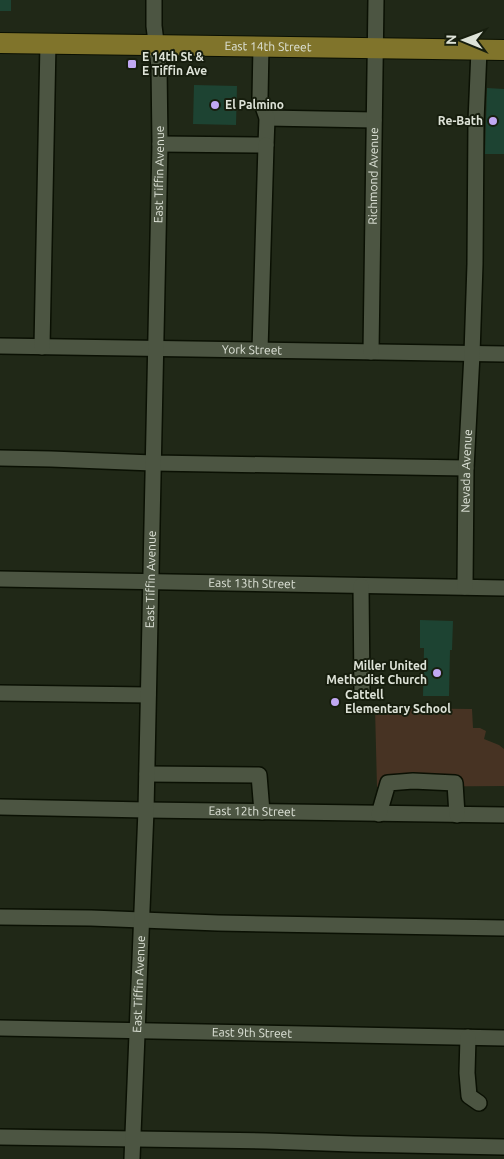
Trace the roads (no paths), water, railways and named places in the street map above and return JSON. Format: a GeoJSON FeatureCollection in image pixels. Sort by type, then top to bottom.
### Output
{"type":"FeatureCollection","features":[{"type":"Feature","properties":{"kind":"main road","name":"East 14th Street"},"geometry":{"type":"LineString","coordinates":[[0,43],[504,50]]}},
{"type":"Feature","properties":{"kind":"street","name":"East Tiffin Avenue"},"geometry":{"type":"LineString","coordinates":[[132,1159],[147,774],[160,144],[159,66],[154,26],[154,0]]}},
{"type":"Feature","properties":{"kind":"street","name":"Richmond Avenue"},"geometry":{"type":"LineString","coordinates":[[370,352],[376,0]]}},
{"type":"Feature","properties":{"kind":"street"},"geometry":{"type":"LineString","coordinates":[[42,347],[48,43]]}},
{"type":"Feature","properties":{"kind":"street"},"geometry":{"type":"LineString","coordinates":[[260,350],[266,145],[266,118],[260,98],[261,46]]}},
{"type":"Feature","properties":{"kind":"street","name":"Nevada Avenue"},"geometry":{"type":"LineString","coordinates":[[465,587],[466,468],[475,259],[476,121],[479,50]]}},
{"type":"Feature","properties":{"kind":"street"},"geometry":{"type":"LineString","coordinates":[[266,118],[374,120]]}},
{"type":"Feature","properties":{"kind":"street"},"geometry":{"type":"LineString","coordinates":[[160,144],[266,145]]}},
{"type":"Feature","properties":{"kind":"street","name":"York Street"},"geometry":{"type":"LineString","coordinates":[[0,346],[504,354]]}},
{"type":"Feature","properties":{"kind":"street"},"geometry":{"type":"LineString","coordinates":[[0,458],[153,463],[466,468]]}},
{"type":"Feature","properties":{"kind":"street","name":"East 13th Street"},"geometry":{"type":"LineString","coordinates":[[0,579],[504,588]]}},
{"type":"Feature","properties":{"kind":"street"},"geometry":{"type":"LineString","coordinates":[[361,586],[362,691]]}},
{"type":"Feature","properties":{"kind":"street"},"geometry":{"type":"LineString","coordinates":[[0,693],[148,695]]}},
{"type":"Feature","properties":{"kind":"street"},"geometry":{"type":"LineString","coordinates":[[147,774],[259,775],[262,812]]}},
{"type":"Feature","properties":{"kind":"street"},"geometry":{"type":"LineString","coordinates":[[379,814],[388,783],[413,781],[455,783],[458,815]]}},
{"type":"Feature","properties":{"kind":"street","name":"East 12th Street"},"geometry":{"type":"LineString","coordinates":[[0,806],[504,815]]}},
{"type":"Feature","properties":{"kind":"street"},"geometry":{"type":"LineString","coordinates":[[0,917],[504,928]]}},
{"type":"Feature","properties":{"kind":"street","name":"East 9th Street"},"geometry":{"type":"LineString","coordinates":[[0,1028],[504,1038]]}},
{"type":"Feature","properties":{"kind":"street"},"geometry":{"type":"LineString","coordinates":[[468,1037],[467,1073],[469,1096],[479,1103]]}},
{"type":"Feature","properties":{"kind":"street"},"geometry":{"type":"LineString","coordinates":[[0,1137],[504,1147]]}},
{"type":"Feature","properties":{"kind":"place","name":"E 14th St & E Tiffin Ave"},"geometry":{"type":"Point","coordinates":[132,64]}},
{"type":"Feature","properties":{"kind":"place","name":"El Palmino"},"geometry":{"type":"Point","coordinates":[215,105]}},
{"type":"Feature","properties":{"kind":"place","name":"Re-Bath"},"geometry":{"type":"Point","coordinates":[493,121]}},
{"type":"Feature","properties":{"kind":"place","name":"Miller United Methodist Church"},"geometry":{"type":"Point","coordinates":[437,673]}},
{"type":"Feature","properties":{"kind":"place","name":"Cattell Elementary School"},"geometry":{"type":"Point","coordinates":[335,702]}}]}
